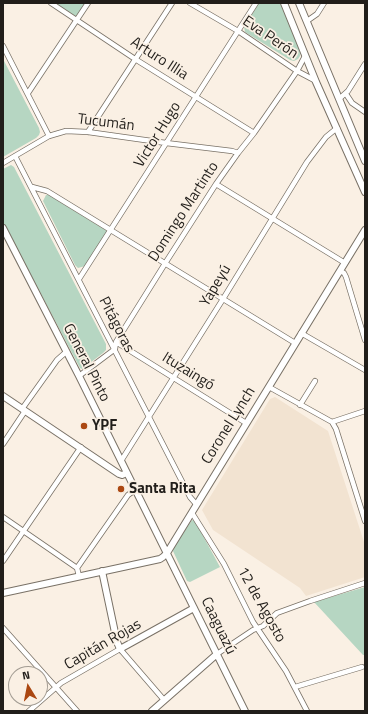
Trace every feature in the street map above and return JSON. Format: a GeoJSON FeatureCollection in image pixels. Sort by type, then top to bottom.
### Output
{"type":"FeatureCollection","features":[{"type":"Feature","properties":{"kind":"main road"},"geometry":{"type":"LineString","coordinates":[[284,3],[316,82],[365,192]]}},
{"type":"Feature","properties":{"kind":"main road"},"geometry":{"type":"LineString","coordinates":[[299,3],[365,161]]}},
{"type":"Feature","properties":{"kind":"main road","name":"General Pinto"},"geometry":{"type":"LineString","coordinates":[[3,228],[167,553]]}},
{"type":"Feature","properties":{"kind":"main road","name":"Coronel Lynch"},"geometry":{"type":"LineString","coordinates":[[167,553],[365,230]]}},
{"type":"Feature","properties":{"kind":"main road"},"geometry":{"type":"LineString","coordinates":[[3,396],[119,474],[127,473]]}},
{"type":"Feature","properties":{"kind":"main road"},"geometry":{"type":"LineString","coordinates":[[3,592],[160,559],[167,553]]}},
{"type":"Feature","properties":{"kind":"main road","name":"Caaguazú"},"geometry":{"type":"LineString","coordinates":[[167,553],[245,711]]}},
{"type":"Feature","properties":{"kind":"main road"},"geometry":{"type":"LineString","coordinates":[[102,571],[117,642],[120,649]]}},
{"type":"Feature","properties":{"kind":"main road","name":"Capitán Rojas"},"geometry":{"type":"LineString","coordinates":[[120,649],[194,608]]}},
{"type":"Feature","properties":{"kind":"main road"},"geometry":{"type":"LineString","coordinates":[[152,711],[217,654]]}},
{"type":"Feature","properties":{"kind":"street","name":"Arturo Illia"},"geometry":{"type":"LineString","coordinates":[[51,3],[136,59],[254,133]]}},
{"type":"Feature","properties":{"kind":"street"},"geometry":{"type":"LineString","coordinates":[[28,93],[88,3]]}},
{"type":"Feature","properties":{"kind":"street"},"geometry":{"type":"LineString","coordinates":[[88,132],[172,3]]}},
{"type":"Feature","properties":{"kind":"street","name":"Eva Perón"},"geometry":{"type":"LineString","coordinates":[[190,3],[238,31],[316,82]]}},
{"type":"Feature","properties":{"kind":"street","name":"Victor Hugo"},"geometry":{"type":"LineString","coordinates":[[79,279],[112,230],[256,3]]}},
{"type":"Feature","properties":{"kind":"street"},"geometry":{"type":"LineString","coordinates":[[307,21],[317,14],[324,3]]}},
{"type":"Feature","properties":{"kind":"street"},"geometry":{"type":"LineString","coordinates":[[3,46],[49,136]]}},
{"type":"Feature","properties":{"kind":"street","name":"Domingo Martinto"},"geometry":{"type":"LineString","coordinates":[[114,349],[116,342],[216,184],[254,133],[297,71],[305,56]]}},
{"type":"Feature","properties":{"kind":"street"},"geometry":{"type":"LineString","coordinates":[[339,99],[346,94],[365,64]]}},
{"type":"Feature","properties":{"kind":"street"},"geometry":{"type":"LineString","coordinates":[[346,94],[352,103],[365,112]]}},
{"type":"Feature","properties":{"kind":"street"},"geometry":{"type":"LineString","coordinates":[[343,108],[352,103]]}},
{"type":"Feature","properties":{"kind":"street","name":"Yapeyú"},"geometry":{"type":"LineString","coordinates":[[121,461],[307,162],[326,137],[337,128]]}},
{"type":"Feature","properties":{"kind":"street","name":"Tucumán"},"geometry":{"type":"LineString","coordinates":[[3,163],[49,136],[66,131],[88,132],[238,153]]}},
{"type":"Feature","properties":{"kind":"street","name":"Pitágoras"},"geometry":{"type":"LineString","coordinates":[[15,156],[190,497],[196,504]]}},
{"type":"Feature","properties":{"kind":"street"},"geometry":{"type":"LineString","coordinates":[[216,184],[344,263]]}},
{"type":"Feature","properties":{"kind":"street"},"geometry":{"type":"LineString","coordinates":[[32,187],[47,191],[166,262],[295,343]]}},
{"type":"Feature","properties":{"kind":"street"},"geometry":{"type":"LineString","coordinates":[[340,271],[344,273],[346,277],[365,340]]}},
{"type":"Feature","properties":{"kind":"street"},"geometry":{"type":"LineString","coordinates":[[301,333],[365,370]]}},
{"type":"Feature","properties":{"kind":"street","name":"Ituzaingó"},"geometry":{"type":"LineString","coordinates":[[116,342],[246,423]]}},
{"type":"Feature","properties":{"kind":"street"},"geometry":{"type":"LineString","coordinates":[[78,376],[114,349]]}},
{"type":"Feature","properties":{"kind":"street"},"geometry":{"type":"LineString","coordinates":[[3,444],[57,360],[66,352]]}},
{"type":"Feature","properties":{"kind":"street"},"geometry":{"type":"LineString","coordinates":[[300,405],[315,381]]}},
{"type":"Feature","properties":{"kind":"street"},"geometry":{"type":"LineString","coordinates":[[269,387],[332,422],[336,429],[365,521]]}},
{"type":"Feature","properties":{"kind":"street"},"geometry":{"type":"LineString","coordinates":[[332,422],[365,411]]}},
{"type":"Feature","properties":{"kind":"street"},"geometry":{"type":"LineString","coordinates":[[3,561],[80,447]]}},
{"type":"Feature","properties":{"kind":"street"},"geometry":{"type":"LineString","coordinates":[[77,568],[128,495],[135,490]]}},
{"type":"Feature","properties":{"kind":"street","name":"12 de Agosto"},"geometry":{"type":"LineString","coordinates":[[192,512],[221,558],[257,629],[286,671],[307,711]]}},
{"type":"Feature","properties":{"kind":"street"},"geometry":{"type":"LineString","coordinates":[[3,517],[77,568],[79,576]]}},
{"type":"Feature","properties":{"kind":"street"},"geometry":{"type":"LineString","coordinates":[[217,654],[263,626],[277,614],[310,601],[365,583]]}},
{"type":"Feature","properties":{"kind":"street"},"geometry":{"type":"LineString","coordinates":[[3,628],[77,711]]}},
{"type":"Feature","properties":{"kind":"street"},"geometry":{"type":"LineString","coordinates":[[120,649],[164,700]]}},
{"type":"Feature","properties":{"kind":"street","name":"Capitán Rojas"},"geometry":{"type":"LineString","coordinates":[[29,711],[56,687],[120,649]]}},
{"type":"Feature","properties":{"kind":"street"},"geometry":{"type":"LineString","coordinates":[[295,688],[362,667]]}},
{"type":"Feature","properties":{"kind":"shaded area"},"geometry":{"type":"Polygon","coordinates":[[[275,397],[328,431],[365,545],[365,577],[306,596],[300,588],[213,530],[202,510],[270,399],[275,397]]]}},
{"type":"Feature","properties":{"kind":"green space"},"geometry":{"type":"Polygon","coordinates":[[[51,3],[88,3],[77,20],[51,3]]]}},
{"type":"Feature","properties":{"kind":"green space"},"geometry":{"type":"Polygon","coordinates":[[[259,3],[280,3],[301,51],[298,59],[294,61],[290,60],[245,32],[244,27],[259,3]]]}},
{"type":"Feature","properties":{"kind":"green space"},"geometry":{"type":"Polygon","coordinates":[[[3,59],[40,132],[36,138],[3,157],[3,59]]]}},
{"type":"Feature","properties":{"kind":"green space"},"geometry":{"type":"Polygon","coordinates":[[[11,165],[14,167],[106,344],[106,350],[82,369],[80,368],[3,222],[3,169],[11,165]]]}},
{"type":"Feature","properties":{"kind":"green space"},"geometry":{"type":"Polygon","coordinates":[[[46,195],[49,195],[107,231],[85,266],[78,268],[75,265],[43,201],[46,195]]]}},
{"type":"Feature","properties":{"kind":"green space"},"geometry":{"type":"Polygon","coordinates":[[[192,520],[195,521],[220,567],[190,582],[187,581],[173,551],[174,547],[192,520]]]}},
{"type":"Feature","properties":{"kind":"green space"},"geometry":{"type":"Polygon","coordinates":[[[365,587],[365,655],[363,655],[314,602],[365,587]]]}},
{"type":"Feature","properties":{"kind":"place","name":"YPF"},"geometry":{"type":"Point","coordinates":[84,426]}},
{"type":"Feature","properties":{"kind":"place","name":"Santa Rita"},"geometry":{"type":"Point","coordinates":[121,489]}}]}
